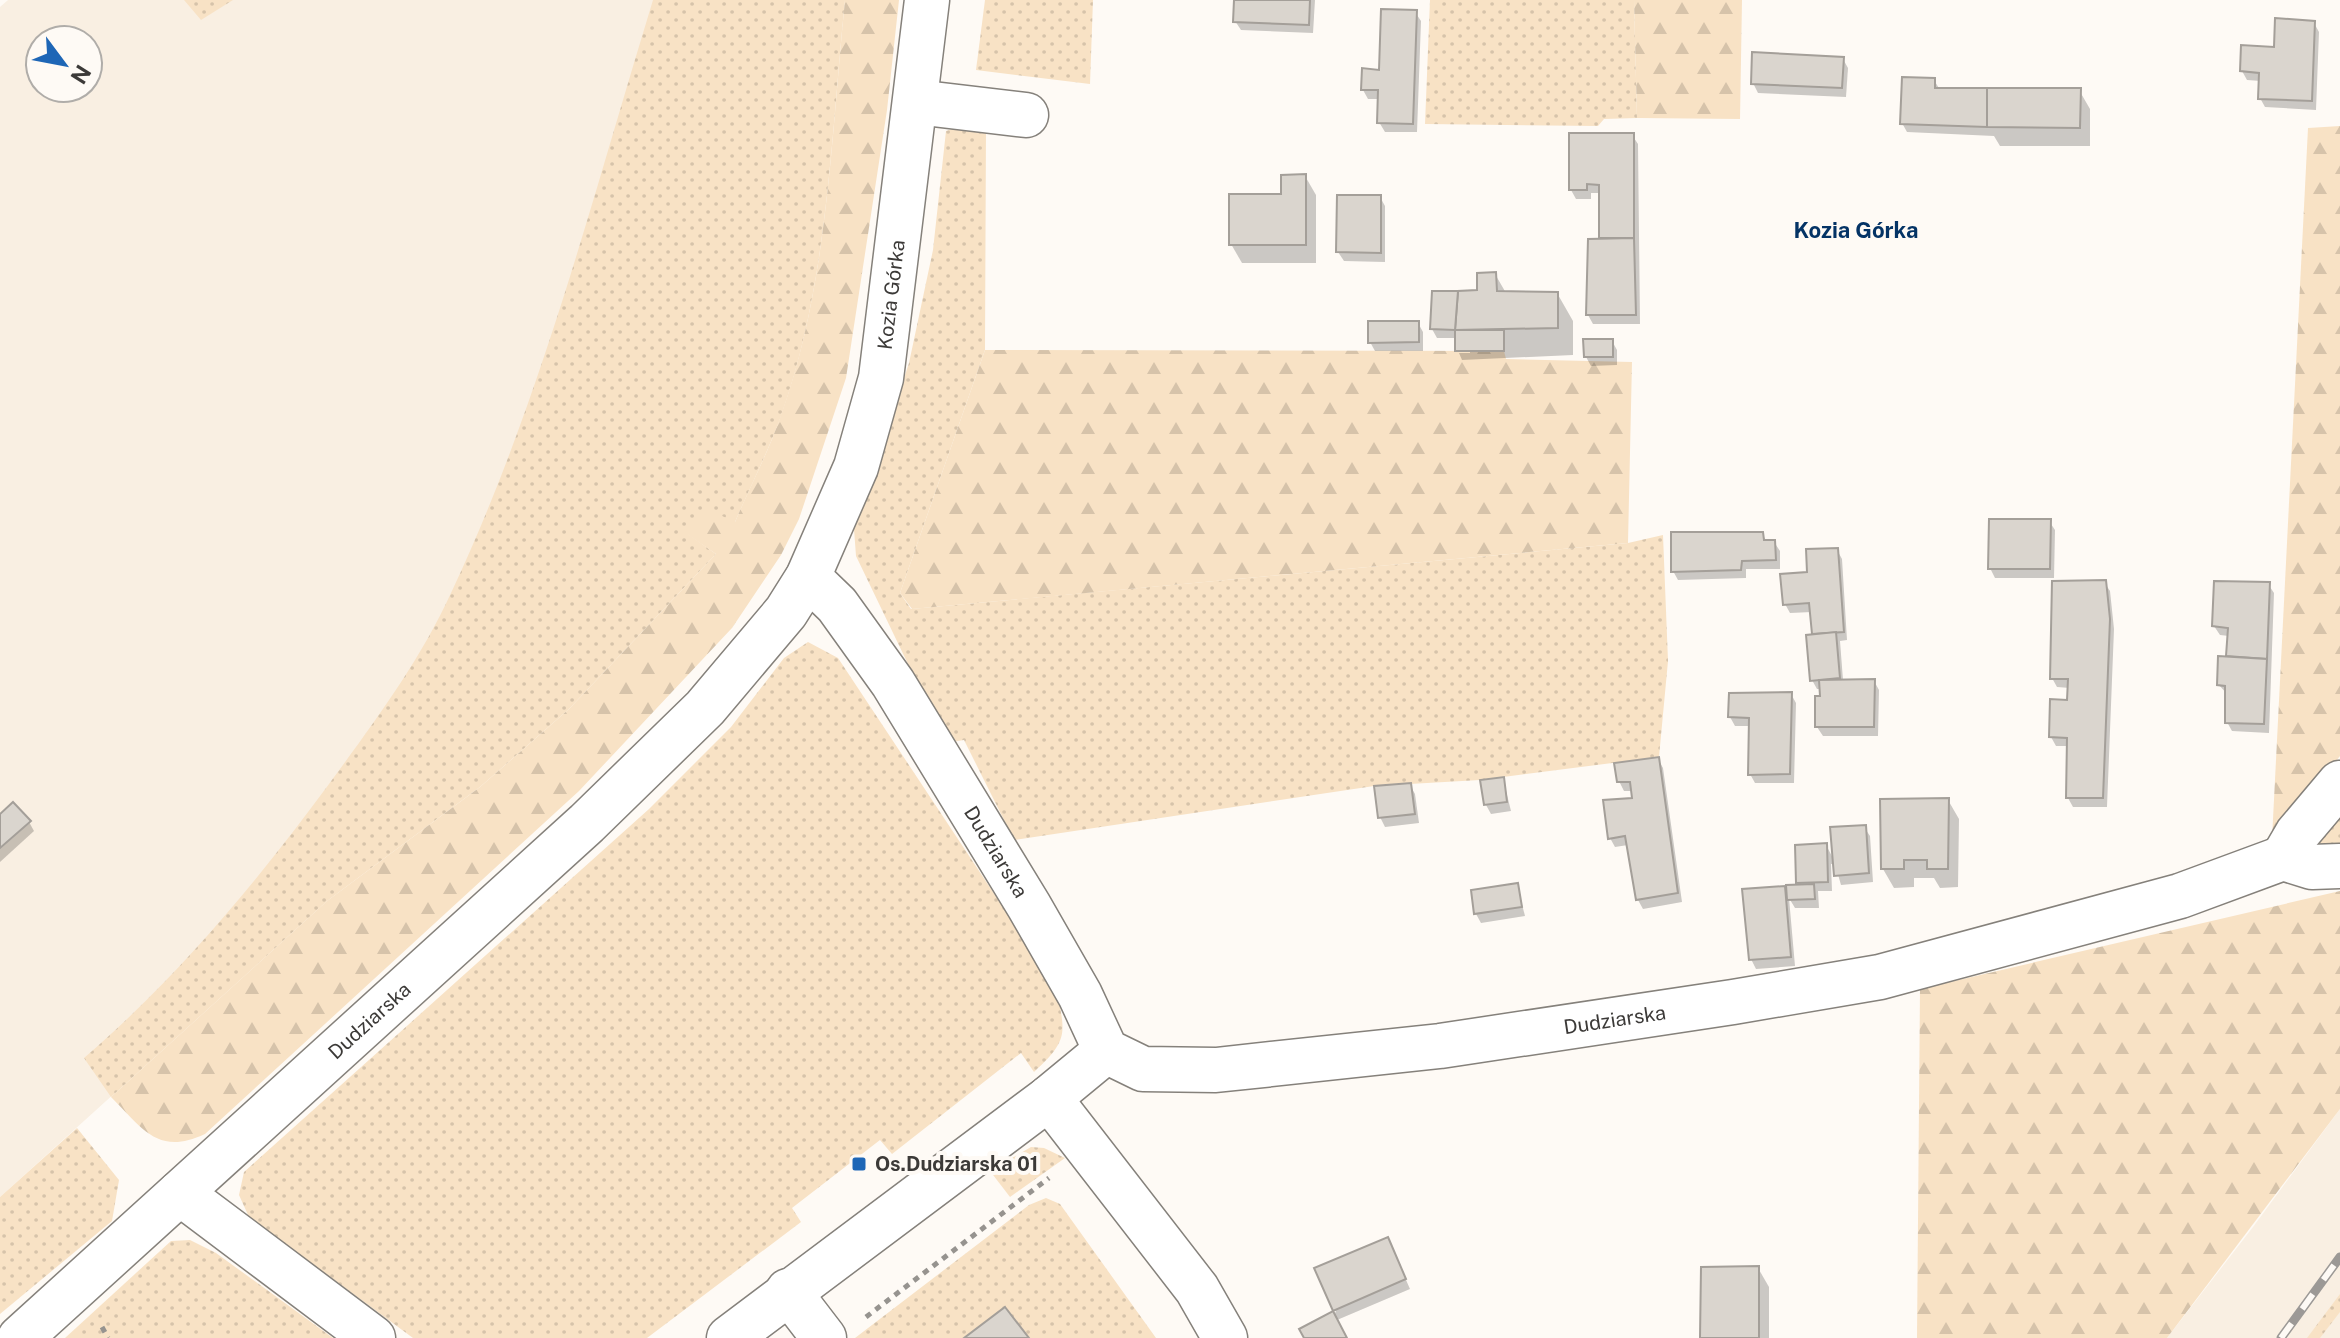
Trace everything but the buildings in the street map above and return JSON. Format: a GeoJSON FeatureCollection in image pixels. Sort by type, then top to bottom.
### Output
{"type":"FeatureCollection","features":[{"type":"Feature","properties":{"kind":"street","name":"Kozia Górka"},"geometry":{"type":"LineString","coordinates":[[808,577],[856,467],[881,378],[927,0]]}},
{"type":"Feature","properties":{"kind":"street"},"geometry":{"type":"LineString","coordinates":[[916,102],[1026,115]]}},
{"type":"Feature","properties":{"kind":"street","name":"Dudziarska"},"geometry":{"type":"LineString","coordinates":[[20,1338],[645,768],[755,650],[808,577],[837,605],[893,683],[1029,906],[1080,995],[1106,1051],[1143,1069],[1216,1070],[1440,1046],[1880,977],[2180,896],[2283,858]]}},
{"type":"Feature","properties":{"kind":"street"},"geometry":{"type":"LineString","coordinates":[[2340,783],[2297,834],[2283,858],[2312,867],[2340,866]]}},
{"type":"Feature","properties":{"kind":"street"},"geometry":{"type":"LineString","coordinates":[[729,1338],[1049,1098],[1106,1051]]}},
{"type":"Feature","properties":{"kind":"street"},"geometry":{"type":"LineString","coordinates":[[1049,1098],[1197,1289],[1225,1338]]}},
{"type":"Feature","properties":{"kind":"street"},"geometry":{"type":"LineString","coordinates":[[180,1193],[373,1338]]}},
{"type":"Feature","properties":{"kind":"street"},"geometry":{"type":"LineString","coordinates":[[788,1291],[824,1338]]}},
{"type":"Feature","properties":{"kind":"path"},"geometry":{"type":"LineString","coordinates":[[863,1319],[1086,1145]]}},
{"type":"Feature","properties":{"kind":"shaded area"},"geometry":{"type":"Polygon","coordinates":[[[8,0],[845,0],[781,415],[688,534],[399,846],[327,901],[0,1197],[0,7],[8,0]]]}},
{"type":"Feature","properties":{"kind":"shaded area"},"geometry":{"type":"Polygon","coordinates":[[[2340,1109],[2340,1338],[2167,1338],[2253,1227],[2340,1109]]]}},
{"type":"Feature","properties":{"kind":"green space"},"geometry":{"type":"Polygon","coordinates":[[[184,0],[233,0],[201,20],[184,0]]]}},
{"type":"Feature","properties":{"kind":"green space"},"geometry":{"type":"Polygon","coordinates":[[[653,0],[845,0],[825,210],[809,315],[781,416],[735,522],[688,534],[716,554],[569,709],[480,787],[327,901],[111,1097],[84,1058],[183,962],[273,857],[379,715],[439,618],[483,521],[538,375],[653,0]]]}},
{"type":"Feature","properties":{"kind":"green space"},"geometry":{"type":"Polygon","coordinates":[[[845,0],[899,0],[887,110],[846,378],[799,519],[781,555],[732,628],[579,791],[205,1134],[175,1142],[152,1136],[111,1097],[327,901],[480,787],[569,709],[716,554],[687,534],[705,508],[735,522],[781,415],[809,314],[825,210],[845,0]]]}},
{"type":"Feature","properties":{"kind":"green space"},"geometry":{"type":"Polygon","coordinates":[[[985,0],[1093,0],[1090,84],[976,70],[985,0]]]}},
{"type":"Feature","properties":{"kind":"green space"},"geometry":{"type":"Polygon","coordinates":[[[1430,0],[1634,0],[1637,118],[1604,119],[1598,126],[1425,124],[1430,0]]]}},
{"type":"Feature","properties":{"kind":"green space"},"geometry":{"type":"Polygon","coordinates":[[[1634,0],[1742,0],[1740,119],[1637,118],[1634,0]]]}},
{"type":"Feature","properties":{"kind":"green space"},"geometry":{"type":"Polygon","coordinates":[[[976,121],[986,128],[985,350],[900,593],[911,609],[1628,543],[1663,535],[1668,661],[1659,757],[1480,780],[1374,786],[1014,840],[964,740],[946,743],[856,556],[854,529],[909,363],[933,250],[946,131],[976,121]]]}},
{"type":"Feature","properties":{"kind":"green space"},"geometry":{"type":"Polygon","coordinates":[[[2340,126],[2340,756],[2272,839],[2308,128],[2340,126]]]}},
{"type":"Feature","properties":{"kind":"green space"},"geometry":{"type":"Polygon","coordinates":[[[985,350],[1504,351],[1506,359],[1632,362],[1628,543],[912,609],[900,593],[985,350]]]}},
{"type":"Feature","properties":{"kind":"green space"},"geometry":{"type":"Polygon","coordinates":[[[808,642],[838,658],[1056,987],[1062,1034],[1046,1061],[1034,1072],[1021,1053],[892,1154],[880,1140],[792,1208],[801,1222],[647,1338],[413,1338],[249,1217],[239,1195],[244,1172],[649,809],[731,727],[784,658],[808,642]]]}},
{"type":"Feature","properties":{"kind":"green space"},"geometry":{"type":"Polygon","coordinates":[[[2340,800],[2340,853],[2317,850],[2311,831],[2340,800]]]}},
{"type":"Feature","properties":{"kind":"green space"},"geometry":{"type":"Polygon","coordinates":[[[2340,891],[2340,1109],[2167,1338],[1917,1338],[1920,989],[2340,891]]]}},
{"type":"Feature","properties":{"kind":"green space"},"geometry":{"type":"Polygon","coordinates":[[[77,1128],[119,1180],[112,1221],[0,1314],[0,1197],[77,1128]]]}},
{"type":"Feature","properties":{"kind":"green space"},"geometry":{"type":"Polygon","coordinates":[[[1031,1147],[1044,1148],[1065,1158],[1010,1197],[990,1171],[1031,1147]]]}},
{"type":"Feature","properties":{"kind":"green space"},"geometry":{"type":"Polygon","coordinates":[[[1046,1198],[1060,1204],[1156,1338],[1029,1338],[1005,1307],[964,1338],[855,1338],[1029,1205],[1046,1198]]]}},
{"type":"Feature","properties":{"kind":"green space"},"geometry":{"type":"Polygon","coordinates":[[[190,1240],[216,1253],[333,1338],[65,1338],[171,1241],[190,1240]]]}},
{"type":"Feature","properties":{"kind":"green space"},"geometry":{"type":"Polygon","coordinates":[[[2340,1294],[2340,1312],[2320,1338],[2307,1338],[2340,1294]]]}},
{"type":"Feature","properties":{"kind":"railway"},"geometry":{"type":"LineString","coordinates":[[2281,1338],[2340,1257]]}},
{"type":"Feature","properties":{"kind":"place","name":"Os.Dudziarska 01"},"geometry":{"type":"Point","coordinates":[859,1164]}},
{"type":"Feature","properties":{"kind":"district","name":"Kozia Górka"},"geometry":{"type":"Point","coordinates":[1856,230]}}]}
